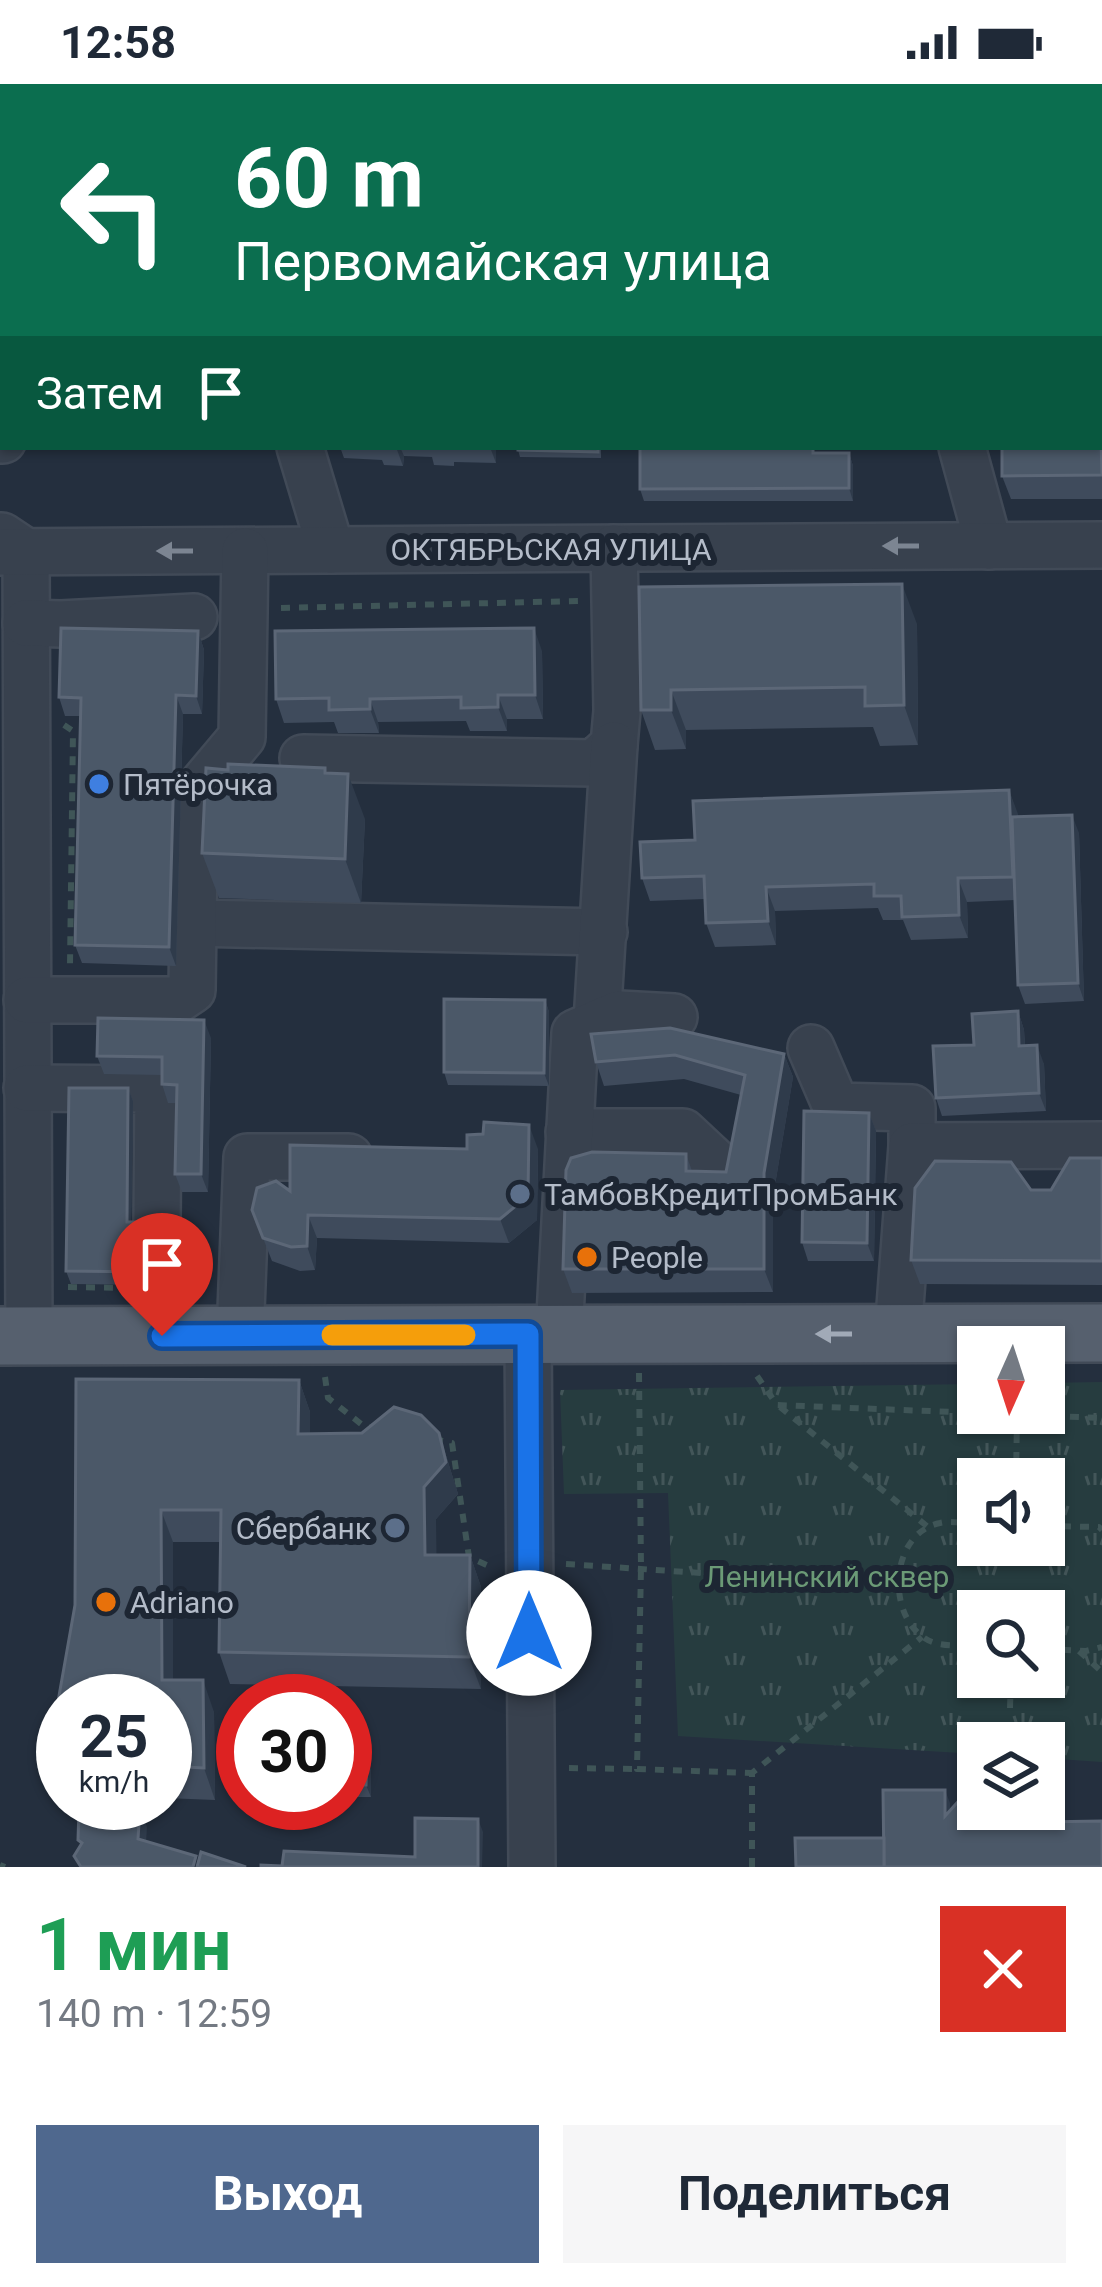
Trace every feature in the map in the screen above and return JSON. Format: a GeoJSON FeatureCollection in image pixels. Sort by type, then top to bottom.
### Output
{"type":"FeatureCollection","features":[{"type":"Feature","properties":{"kind":"main road"},"geometry":{"type":"LineString","coordinates":[[14,1336],[1102,1333]]}},
{"type":"Feature","properties":{"kind":"street"},"geometry":{"type":"LineString","coordinates":[[301,450],[331,550]]}},
{"type":"Feature","properties":{"kind":"street"},"geometry":{"type":"LineString","coordinates":[[963,450],[989,546]]}},
{"type":"Feature","properties":{"kind":"street","name":"ОКТЯБРЬСКАЯ УЛИЦА"},"geometry":{"type":"LineString","coordinates":[[8,546],[244,551],[1102,545]]}},
{"type":"Feature","properties":{"kind":"street"},"geometry":{"type":"LineString","coordinates":[[8,546],[26,623],[13,740],[27,1000],[18,1116],[14,1336]]}},
{"type":"Feature","properties":{"kind":"street"},"geometry":{"type":"LineString","coordinates":[[597,1022],[617,711],[614,548]]}},
{"type":"Feature","properties":{"kind":"street"},"geometry":{"type":"LineString","coordinates":[[27,1000],[177,1000],[192,990],[195,793],[242,737],[244,551]]}},
{"type":"Feature","properties":{"kind":"street"},"geometry":{"type":"LineString","coordinates":[[26,623],[194,617]]}},
{"type":"Feature","properties":{"kind":"street"},"geometry":{"type":"LineString","coordinates":[[303,758],[594,763],[614,745]]}},
{"type":"Feature","properties":{"kind":"street"},"geometry":{"type":"LineString","coordinates":[[193,923],[604,932]]}},
{"type":"Feature","properties":{"kind":"street"},"geometry":{"type":"LineString","coordinates":[[532,1867],[543,1334],[575,1033],[619,1014],[674,1017]]}},
{"type":"Feature","properties":{"kind":"street"},"geometry":{"type":"LineString","coordinates":[[812,1048],[836,1106],[912,1108],[898,1334]]}},
{"type":"Feature","properties":{"kind":"street"},"geometry":{"type":"LineString","coordinates":[[18,1116],[158,1089],[157,1225]]}},
{"type":"Feature","properties":{"kind":"street"},"geometry":{"type":"LineString","coordinates":[[568,1132],[683,1132],[714,1161]]}},
{"type":"Feature","properties":{"kind":"street"},"geometry":{"type":"LineString","coordinates":[[912,1146],[1102,1145]]}},
{"type":"Feature","properties":{"kind":"street"},"geometry":{"type":"LineString","coordinates":[[240,1336],[247,1157],[400,1157]]}},
{"type":"Feature","properties":{"kind":"path"},"geometry":{"type":"LineString","coordinates":[[244,609],[615,601]]}},
{"type":"Feature","properties":{"kind":"path"},"geometry":{"type":"LineString","coordinates":[[637,1769],[639,1370],[647,1370]]}},
{"type":"Feature","properties":{"kind":"path"},"geometry":{"type":"LineString","coordinates":[[755,1372],[777,1405],[929,1528]]}},
{"type":"Feature","properties":{"kind":"path"},"geometry":{"type":"LineString","coordinates":[[325,1373],[328,1398],[365,1426],[387,1431]]}},
{"type":"Feature","properties":{"kind":"path"},"geometry":{"type":"LineString","coordinates":[[777,1405],[957,1412]]}},
{"type":"Feature","properties":{"kind":"path"},"geometry":{"type":"LineString","coordinates":[[1065,1416],[1102,1418]]}},
{"type":"Feature","properties":{"kind":"path"},"geometry":{"type":"LineString","coordinates":[[430,1438],[452,1443],[470,1557],[499,1571]]}},
{"type":"Feature","properties":{"kind":"path"},"geometry":{"type":"LineString","coordinates":[[957,1523],[939,1523],[918,1534],[905,1551],[897,1586],[905,1616],[922,1637],[936,1644],[957,1645]]}},
{"type":"Feature","properties":{"kind":"path"},"geometry":{"type":"LineString","coordinates":[[1065,1526],[1102,1530]]}},
{"type":"Feature","properties":{"kind":"path"},"geometry":{"type":"LineString","coordinates":[[554,1563],[897,1586]]}},
{"type":"Feature","properties":{"kind":"path"},"geometry":{"type":"LineString","coordinates":[[554,1768],[752,1773],[922,1637]]}},
{"type":"Feature","properties":{"kind":"path"},"geometry":{"type":"LineString","coordinates":[[1065,1650],[1102,1647]]}},
{"type":"Feature","properties":{"kind":"path"},"geometry":{"type":"LineString","coordinates":[[1079,1651],[1102,1672]]}},
{"type":"Feature","properties":{"kind":"path"},"geometry":{"type":"LineString","coordinates":[[1010,1698],[1010,1708]]}},
{"type":"Feature","properties":{"kind":"path"},"geometry":{"type":"LineString","coordinates":[[752,1773],[752,1867]]}},
{"type":"Feature","properties":{"kind":"green space","name":"Ленинский сквер"},"geometry":{"type":"Polygon","coordinates":[[[1102,1382],[1102,1762],[1065,1759],[1065,1722],[957,1722],[957,1753],[678,1736],[668,1493],[564,1494],[560,1390],[957,1384],[957,1434],[1065,1434],[1065,1383],[1102,1382]]]}},
{"type":"Feature","properties":{"kind":"building"},"geometry":{"type":"Polygon","coordinates":[[[640,450],[849,453],[849,488],[640,489],[640,450]]]}},
{"type":"Feature","properties":{"kind":"building"},"geometry":{"type":"Polygon","coordinates":[[[1002,450],[1101,450],[1102,475],[1002,476],[1002,450]]]}},
{"type":"Feature","properties":{"kind":"building"},"geometry":{"type":"Polygon","coordinates":[[[902,584],[904,705],[865,706],[865,687],[671,690],[671,710],[641,710],[639,587],[902,584]]]}},
{"type":"Feature","properties":{"kind":"building"},"geometry":{"type":"Polygon","coordinates":[[[61,628],[198,631],[196,696],[176,695],[169,947],[75,945],[81,698],[59,697],[61,628]]]}},
{"type":"Feature","properties":{"kind":"building"},"geometry":{"type":"Polygon","coordinates":[[[534,628],[535,695],[498,695],[498,707],[461,708],[461,697],[370,699],[370,709],[329,710],[329,698],[276,699],[275,631],[534,628]]]}},
{"type":"Feature","properties":{"kind":"building"},"geometry":{"type":"Polygon","coordinates":[[[228,764],[325,768],[325,773],[348,774],[345,859],[202,853],[206,768],[228,770],[228,764]]]}},
{"type":"Feature","properties":{"kind":"building"},"geometry":{"type":"Polygon","coordinates":[[[1009,790],[1013,877],[958,878],[959,915],[902,917],[901,896],[874,896],[874,884],[766,887],[768,921],[706,923],[704,876],[642,878],[640,842],[695,840],[693,801],[1009,790]]]}},
{"type":"Feature","properties":{"kind":"building"},"geometry":{"type":"Polygon","coordinates":[[[1072,815],[1078,983],[1018,985],[1012,817],[1072,815]]]}},
{"type":"Feature","properties":{"kind":"building"},"geometry":{"type":"Polygon","coordinates":[[[444,999],[545,1000],[544,1073],[444,1072],[444,999]]]}},
{"type":"Feature","properties":{"kind":"building"},"geometry":{"type":"Polygon","coordinates":[[[1018,1011],[1019,1046],[1037,1045],[1039,1093],[936,1098],[933,1046],[974,1045],[972,1014],[1018,1011]]]}},
{"type":"Feature","properties":{"kind":"building"},"geometry":{"type":"Polygon","coordinates":[[[98,1018],[204,1020],[201,1174],[175,1174],[177,1085],[162,1084],[162,1057],[97,1056],[98,1018]]]}},
{"type":"Feature","properties":{"kind":"building"},"geometry":{"type":"Polygon","coordinates":[[[670,1028],[784,1054],[764,1173],[764,1269],[563,1269],[566,1170],[571,1158],[592,1152],[686,1154],[686,1171],[726,1172],[745,1075],[675,1055],[596,1062],[591,1034],[670,1028]]]}},
{"type":"Feature","properties":{"kind":"building"},"geometry":{"type":"Polygon","coordinates":[[[69,1088],[128,1088],[127,1222],[153,1222],[153,1272],[66,1271],[69,1088]]]}},
{"type":"Feature","properties":{"kind":"building"},"geometry":{"type":"Polygon","coordinates":[[[804,1111],[869,1113],[867,1243],[802,1242],[804,1111]]]}},
{"type":"Feature","properties":{"kind":"building"},"geometry":{"type":"Polygon","coordinates":[[[484,1122],[529,1125],[528,1196],[500,1219],[308,1215],[307,1246],[291,1247],[263,1238],[252,1210],[257,1188],[276,1181],[290,1191],[290,1145],[467,1149],[467,1135],[483,1134],[484,1122]]]}},
{"type":"Feature","properties":{"kind":"building"},"geometry":{"type":"Polygon","coordinates":[[[1070,1158],[1102,1158],[1102,1261],[911,1260],[915,1188],[935,1161],[1011,1162],[1031,1190],[1051,1190],[1070,1158]]]}},
{"type":"Feature","properties":{"kind":"building"},"geometry":{"type":"Polygon","coordinates":[[[76,1379],[299,1380],[298,1434],[362,1433],[394,1407],[421,1415],[439,1433],[446,1462],[424,1487],[425,1555],[470,1555],[469,1657],[219,1652],[221,1510],[161,1510],[162,1674],[63,1674],[75,1605],[76,1379]]]}},
{"type":"Feature","properties":{"kind":"building"},"geometry":{"type":"Polygon","coordinates":[[[192,1680],[203,1680],[204,1768],[192,1767],[192,1680]]]}},
{"type":"Feature","properties":{"kind":"building"},"geometry":{"type":"Polygon","coordinates":[[[883,1790],[945,1790],[945,1816],[957,1803],[957,1830],[1065,1830],[1065,1822],[1102,1821],[1102,1867],[884,1867],[883,1790]]]}},
{"type":"Feature","properties":{"kind":"building"},"geometry":{"type":"Polygon","coordinates":[[[415,1818],[478,1819],[478,1867],[261,1867],[282,1866],[284,1851],[415,1857],[415,1818]]]}},
{"type":"Feature","properties":{"kind":"building"},"geometry":{"type":"Polygon","coordinates":[[[78,1830],[139,1830],[138,1839],[196,1856],[193,1867],[81,1867],[74,1856],[82,1843],[78,1830]]]}},
{"type":"Feature","properties":{"kind":"building"},"geometry":{"type":"Polygon","coordinates":[[[795,1838],[884,1838],[884,1867],[796,1867],[795,1838]]]}},
{"type":"Feature","properties":{"kind":"building"},"geometry":{"type":"Polygon","coordinates":[[[201,1852],[246,1867],[197,1867],[201,1852]]]}},
{"type":"Feature","properties":{"kind":"slow traffic"},"geometry":{"type":"LineString","coordinates":[[332,1335],[465,1335]]}},
{"type":"Feature","properties":{"kind":"place","name":"Пятёрочка"},"geometry":{"type":"Point","coordinates":[99,784]}},
{"type":"Feature","properties":{"kind":"place","name":"ТамбовКредитПромБанк"},"geometry":{"type":"Point","coordinates":[520,1194]}},
{"type":"Feature","properties":{"kind":"place","name":"People"},"geometry":{"type":"Point","coordinates":[587,1257]}},
{"type":"Feature","properties":{"kind":"place","name":"Сбербанк"},"geometry":{"type":"Point","coordinates":[395,1528]}},
{"type":"Feature","properties":{"kind":"place","name":"Adriano"},"geometry":{"type":"Point","coordinates":[106,1602]}},
{"type":"Feature","properties":{"kind":"route"},"geometry":{"type":"LineString","coordinates":[[162,1336],[528,1334],[529,1633]]}}]}
